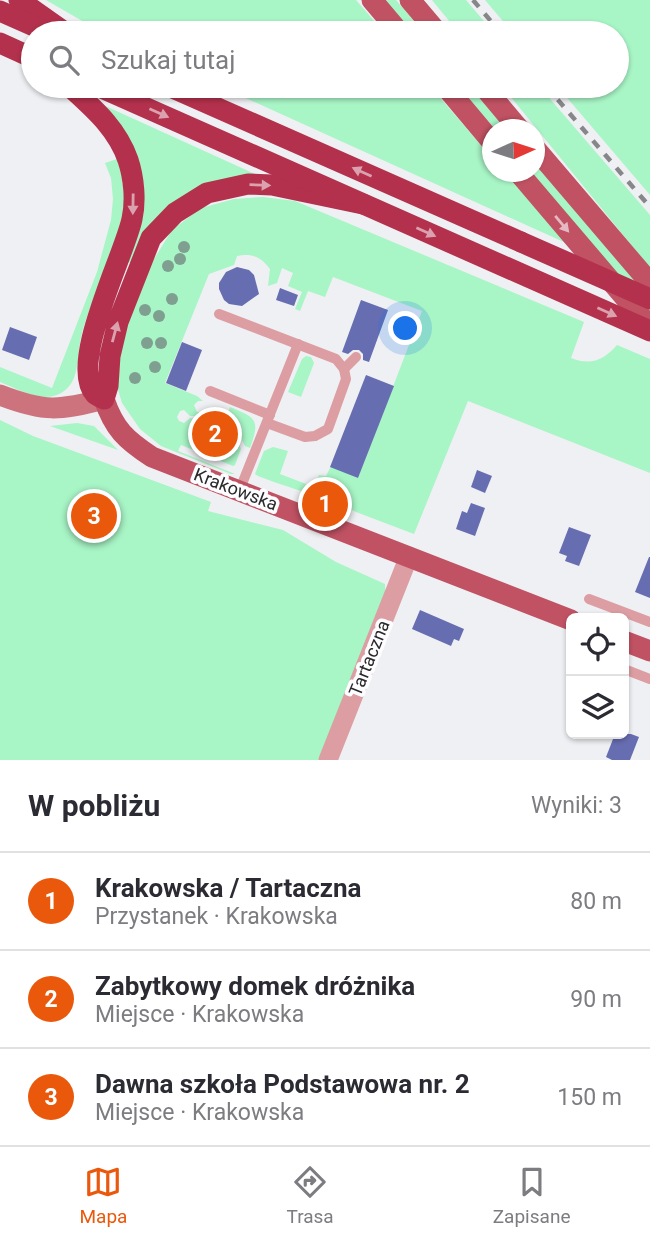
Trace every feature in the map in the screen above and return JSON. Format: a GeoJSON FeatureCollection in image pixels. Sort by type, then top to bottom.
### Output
{"type":"FeatureCollection","features":[{"type":"Feature","properties":{"kind":"highway"},"geometry":{"type":"LineString","coordinates":[[19,0],[49,21]]}},
{"type":"Feature","properties":{"kind":"highway"},"geometry":{"type":"LineString","coordinates":[[0,11],[23,21]]}},
{"type":"Feature","properties":{"kind":"highway"},"geometry":{"type":"LineString","coordinates":[[0,43],[21,53]]}},
{"type":"Feature","properties":{"kind":"highway"},"geometry":{"type":"LineString","coordinates":[[82,98],[99,113],[115,134],[128,161],[133,187],[132,223],[96,321],[90,346],[90,384],[95,394],[104,399],[115,331],[146,249],[157,230],[184,205],[220,189],[261,184],[363,204]]}},
{"type":"Feature","properties":{"kind":"highway"},"geometry":{"type":"LineString","coordinates":[[124,98],[650,329]]}},
{"type":"Feature","properties":{"kind":"highway"},"geometry":{"type":"LineString","coordinates":[[195,98],[650,299]]}},
{"type":"Feature","properties":{"kind":"main road"},"geometry":{"type":"LineString","coordinates":[[372,0],[390,21]]}},
{"type":"Feature","properties":{"kind":"main road"},"geometry":{"type":"LineString","coordinates":[[410,0],[428,21]]}},
{"type":"Feature","properties":{"kind":"main road"},"geometry":{"type":"LineString","coordinates":[[455,98],[482,130]]}},
{"type":"Feature","properties":{"kind":"main road"},"geometry":{"type":"LineString","coordinates":[[493,98],[511,119]]}},
{"type":"Feature","properties":{"kind":"main road"},"geometry":{"type":"LineString","coordinates":[[545,160],[650,284]]}},
{"type":"Feature","properties":{"kind":"main road"},"geometry":{"type":"LineString","coordinates":[[525,182],[650,329]]}},
{"type":"Feature","properties":{"kind":"main road","name":"Krakowska"},"geometry":{"type":"LineString","coordinates":[[104,399],[118,431],[152,457],[566,618]]}},
{"type":"Feature","properties":{"kind":"main road"},"geometry":{"type":"LineString","coordinates":[[629,643],[650,651]]}},
{"type":"Feature","properties":{"kind":"street"},"geometry":{"type":"LineString","coordinates":[[0,395],[33,408],[47,410],[104,399]]}},
{"type":"Feature","properties":{"kind":"street","name":"Tartaczna"},"geometry":{"type":"LineString","coordinates":[[328,760],[409,556]]}},
{"type":"Feature","properties":{"kind":"lane"},"geometry":{"type":"LineString","coordinates":[[209,391],[305,437],[324,433],[330,426],[345,385],[346,374],[336,359],[219,314]]}},
{"type":"Feature","properties":{"kind":"lane"},"geometry":{"type":"LineString","coordinates":[[240,489],[298,344]]}},
{"type":"Feature","properties":{"kind":"lane"},"geometry":{"type":"LineString","coordinates":[[344,369],[356,357]]}},
{"type":"Feature","properties":{"kind":"lane"},"geometry":{"type":"LineString","coordinates":[[589,599],[607,611],[650,622]]}},
{"type":"Feature","properties":{"kind":"lane"},"geometry":{"type":"LineString","coordinates":[[629,671],[650,679]]}},
{"type":"Feature","properties":{"kind":"green space"},"geometry":{"type":"Polygon","coordinates":[[[46,0],[356,0],[374,21],[82,21],[46,0]]]}},
{"type":"Feature","properties":{"kind":"green space"},"geometry":{"type":"Polygon","coordinates":[[[385,0],[396,0],[414,21],[403,21],[385,0]]]}},
{"type":"Feature","properties":{"kind":"green space"},"geometry":{"type":"Polygon","coordinates":[[[432,0],[466,0],[484,21],[449,21],[432,0]]]}},
{"type":"Feature","properties":{"kind":"green space"},"geometry":{"type":"Polygon","coordinates":[[[485,0],[650,0],[650,195],[567,98],[629,98],[629,21],[503,21],[485,0]]]}},
{"type":"Feature","properties":{"kind":"green space"},"geometry":{"type":"Polygon","coordinates":[[[246,98],[440,98],[482,146],[482,182],[513,182],[566,243],[246,98]]]}},
{"type":"Feature","properties":{"kind":"green space"},"geometry":{"type":"Polygon","coordinates":[[[468,98],[479,98],[497,119],[486,119],[468,98]]]}},
{"type":"Feature","properties":{"kind":"green space"},"geometry":{"type":"Polygon","coordinates":[[[512,98],[549,98],[650,215],[650,268],[545,139],[545,119],[529,119],[512,98]]]}},
{"type":"Feature","properties":{"kind":"green space"},"geometry":{"type":"Polygon","coordinates":[[[101,104],[257,175],[224,180],[132,264],[126,261],[140,221],[101,104]]]}},
{"type":"Feature","properties":{"kind":"green space"},"geometry":{"type":"Polygon","coordinates":[[[117,159],[124,191],[122,223],[82,334],[73,380],[61,393],[46,397],[30,394],[0,382],[0,367],[52,388],[97,272],[111,220],[113,199],[111,178],[105,163],[117,159]]]}},
{"type":"Feature","properties":{"kind":"green space"},"geometry":{"type":"Polygon","coordinates":[[[545,175],[650,299],[650,312],[540,182],[545,182],[545,175]]]}},
{"type":"Feature","properties":{"kind":"green space"},"geometry":{"type":"Polygon","coordinates":[[[263,197],[295,201],[584,322],[571,358],[597,360],[617,345],[650,359],[650,473],[468,401],[414,534],[356,512],[334,500],[333,503],[258,476],[255,474],[264,451],[273,447],[288,451],[280,474],[314,487],[319,475],[326,476],[331,466],[358,478],[422,311],[333,277],[325,297],[308,291],[300,311],[295,309],[302,292],[288,286],[293,273],[282,268],[277,283],[268,286],[270,269],[260,259],[247,255],[237,256],[234,265],[209,274],[165,383],[203,401],[194,405],[197,412],[206,412],[205,416],[190,416],[184,410],[180,411],[177,417],[184,423],[190,418],[204,419],[195,441],[225,452],[233,432],[241,449],[233,466],[181,445],[178,451],[235,474],[161,446],[140,429],[122,403],[117,386],[117,353],[146,272],[172,230],[201,208],[234,199],[263,197]]]}},
{"type":"Feature","properties":{"kind":"green space"},"geometry":{"type":"Polygon","coordinates":[[[311,357],[314,363],[301,397],[288,392],[302,359],[311,357]]]}},
{"type":"Feature","properties":{"kind":"green space"},"geometry":{"type":"Polygon","coordinates":[[[230,407],[254,421],[255,431],[250,448],[245,446],[233,422],[235,418],[227,415],[230,407]]]}},
{"type":"Feature","properties":{"kind":"green space"},"geometry":{"type":"Polygon","coordinates":[[[0,420],[33,436],[211,502],[208,511],[283,530],[336,562],[385,584],[386,616],[336,760],[0,760],[0,420]]]}},
{"type":"Feature","properties":{"kind":"green space"},"geometry":{"type":"Polygon","coordinates":[[[77,423],[94,426],[118,450],[50,426],[77,423]]]}},
{"type":"Feature","properties":{"kind":"building"},"geometry":{"type":"Polygon","coordinates":[[[237,267],[249,270],[254,275],[259,294],[242,306],[229,304],[219,289],[219,283],[226,272],[237,267]]]}},
{"type":"Feature","properties":{"kind":"building"},"geometry":{"type":"Polygon","coordinates":[[[280,288],[298,295],[294,306],[276,300],[280,288]]]}},
{"type":"Feature","properties":{"kind":"building"},"geometry":{"type":"Polygon","coordinates":[[[361,300],[388,310],[369,362],[363,360],[363,354],[359,350],[348,354],[342,352],[361,300]]]}},
{"type":"Feature","properties":{"kind":"building"},"geometry":{"type":"Polygon","coordinates":[[[10,327],[37,337],[29,360],[2,350],[10,327]]]}},
{"type":"Feature","properties":{"kind":"building"},"geometry":{"type":"Polygon","coordinates":[[[182,342],[202,350],[186,391],[166,383],[182,342]]]}},
{"type":"Feature","properties":{"kind":"building"},"geometry":{"type":"Polygon","coordinates":[[[366,375],[394,386],[358,478],[330,467],[366,375]]]}},
{"type":"Feature","properties":{"kind":"building"},"geometry":{"type":"Polygon","coordinates":[[[207,421],[230,430],[224,447],[201,439],[207,421]]]}},
{"type":"Feature","properties":{"kind":"building"},"geometry":{"type":"Polygon","coordinates":[[[477,470],[492,476],[485,493],[471,487],[477,470]]]}},
{"type":"Feature","properties":{"kind":"building"},"geometry":{"type":"Polygon","coordinates":[[[471,503],[485,508],[475,536],[456,529],[462,511],[467,513],[471,503]]]}},
{"type":"Feature","properties":{"kind":"building"},"geometry":{"type":"Polygon","coordinates":[[[569,527],[591,535],[579,566],[565,561],[567,556],[559,553],[569,527]]]}},
{"type":"Feature","properties":{"kind":"building"},"geometry":{"type":"Polygon","coordinates":[[[650,557],[650,598],[635,592],[650,557]]]}},
{"type":"Feature","properties":{"kind":"building"},"geometry":{"type":"Polygon","coordinates":[[[420,610],[464,629],[459,641],[454,639],[451,646],[412,629],[420,610]]]}},
{"type":"Feature","properties":{"kind":"building"},"geometry":{"type":"Polygon","coordinates":[[[629,734],[639,737],[630,760],[612,760],[606,757],[613,739],[629,739],[629,734]]]}},
{"type":"Feature","properties":{"kind":"railway"},"geometry":{"type":"LineString","coordinates":[[473,0],[491,21]]}},
{"type":"Feature","properties":{"kind":"railway"},"geometry":{"type":"LineString","coordinates":[[556,98],[650,207]]}},
{"type":"Feature","properties":{"kind":"place","name":"Zabytkowy domek dróżnika"},"geometry":{"type":"Point","coordinates":[215,434]}},
{"type":"Feature","properties":{"kind":"place","name":"Krakowska / Tartaczna"},"geometry":{"type":"Point","coordinates":[325,504]}},
{"type":"Feature","properties":{"kind":"place","name":"Dawna szkoła Podstawowa nr. 2"},"geometry":{"type":"Point","coordinates":[94,516]}}]}
